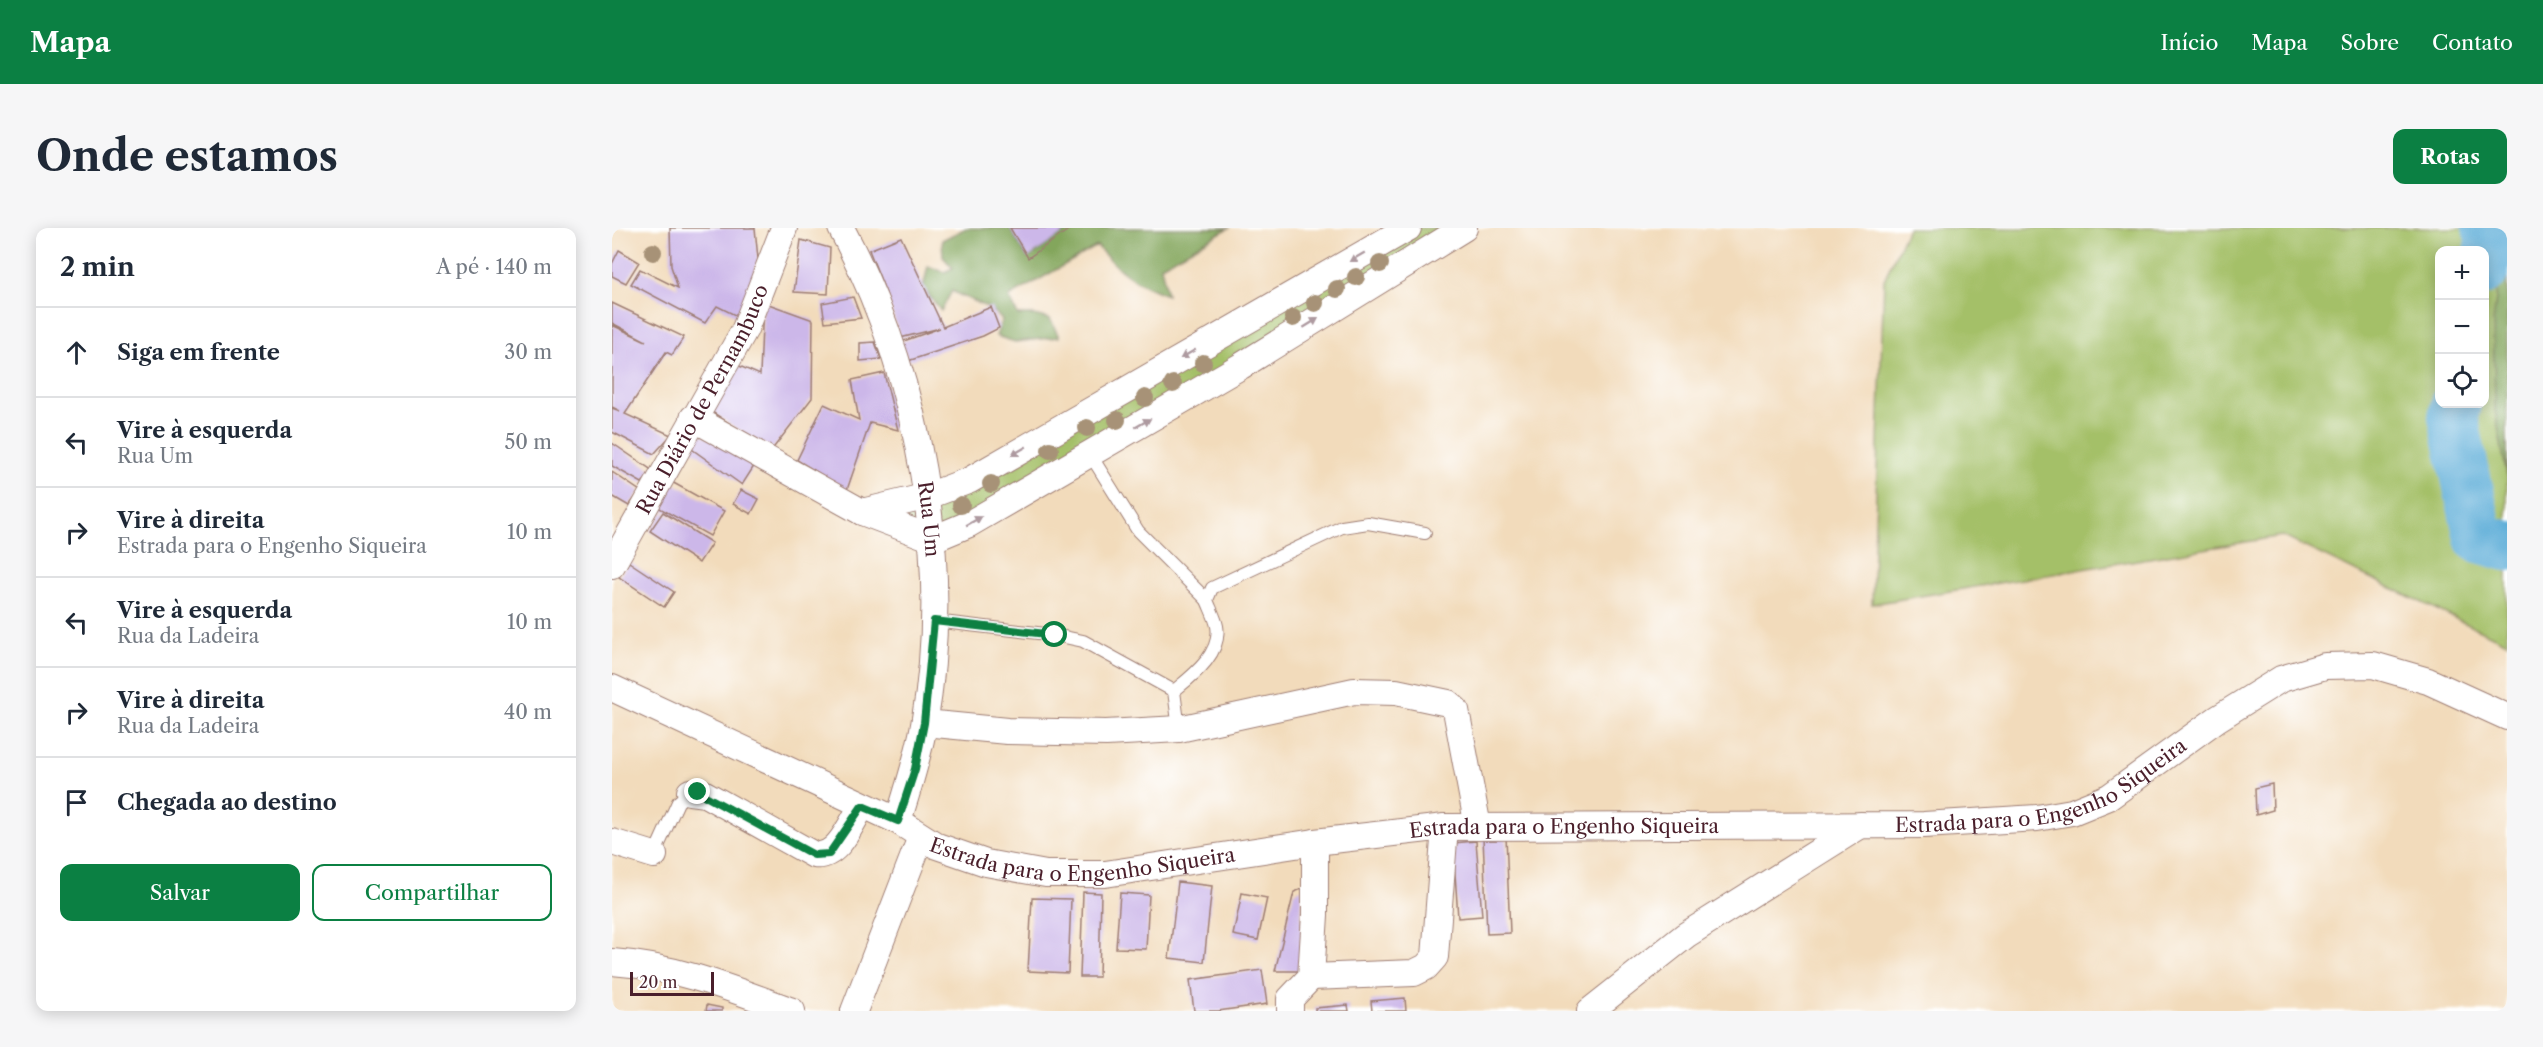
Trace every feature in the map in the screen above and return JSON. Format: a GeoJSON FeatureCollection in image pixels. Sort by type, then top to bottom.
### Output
{"type":"FeatureCollection","features":[{"type":"Feature","properties":{"kind":"street","name":"Rua Diário de Pernambuco"},"geometry":{"type":"LineString","coordinates":[[612,565],[693,418],[746,329],[784,228]]}},
{"type":"Feature","properties":{"kind":"street","name":"Rua Um"},"geometry":{"type":"LineString","coordinates":[[841,228],[878,305],[906,397],[928,496],[933,539],[934,621],[924,723],[915,769],[898,821]]}},
{"type":"Feature","properties":{"kind":"street"},"geometry":{"type":"LineString","coordinates":[[862,512],[928,496],[970,480],[1408,228]]}},
{"type":"Feature","properties":{"kind":"street"},"geometry":{"type":"LineString","coordinates":[[693,418],[862,512],[933,539],[969,524],[1241,366],[1464,228]]}},
{"type":"Feature","properties":{"kind":"street"},"geometry":{"type":"LineString","coordinates":[[1224,333],[1241,366]]}},
{"type":"Feature","properties":{"kind":"street","name":"Estrada para o Engenho Siqueira"},"geometry":{"type":"LineString","coordinates":[[612,687],[898,821],[921,837],[986,863],[1046,874],[1105,874],[1315,842],[1445,827],[1924,825],[2037,818],[2072,812],[2109,797],[2217,719],[2281,679],[2325,666],[2373,666],[2428,681],[2507,717]]}},
{"type":"Feature","properties":{"kind":"street"},"geometry":{"type":"LineString","coordinates":[[924,723],[1029,732],[1106,733],[1179,729],[1354,691],[1396,692],[1448,703],[1456,710],[1478,827]]}},
{"type":"Feature","properties":{"kind":"street"},"geometry":{"type":"LineString","coordinates":[[690,792],[705,794],[814,855],[822,856],[834,850],[862,806]]}},
{"type":"Feature","properties":{"kind":"street"},"geometry":{"type":"LineString","coordinates":[[1590,1011],[1686,935],[1861,825]]}},
{"type":"Feature","properties":{"kind":"street"},"geometry":{"type":"LineString","coordinates":[[1311,977],[1414,973],[1426,967],[1435,957],[1445,827]]}},
{"type":"Feature","properties":{"kind":"street"},"geometry":{"type":"LineString","coordinates":[[854,1011],[921,837]]}},
{"type":"Feature","properties":{"kind":"street"},"geometry":{"type":"LineString","coordinates":[[612,842],[654,855]]}},
{"type":"Feature","properties":{"kind":"street"},"geometry":{"type":"LineString","coordinates":[[1290,1011],[1290,999],[1311,977],[1316,915],[1315,842]]}},
{"type":"Feature","properties":{"kind":"street"},"geometry":{"type":"LineString","coordinates":[[612,962],[646,964],[688,974],[792,1011]]}},
{"type":"Feature","properties":{"kind":"lane"},"geometry":{"type":"LineString","coordinates":[[1090,454],[1138,531],[1207,600],[1217,626],[1217,636],[1209,657],[1199,670],[1174,691]]}},
{"type":"Feature","properties":{"kind":"lane"},"geometry":{"type":"LineString","coordinates":[[1207,600],[1212,588],[1342,527],[1368,523],[1425,533]]}},
{"type":"Feature","properties":{"kind":"lane"},"geometry":{"type":"LineString","coordinates":[[934,621],[1055,635],[1083,642],[1174,691]]}},
{"type":"Feature","properties":{"kind":"lane"},"geometry":{"type":"LineString","coordinates":[[1174,691],[1179,729]]}},
{"type":"Feature","properties":{"kind":"lane"},"geometry":{"type":"LineString","coordinates":[[654,855],[678,802],[690,792]]}},
{"type":"Feature","properties":{"kind":"green space"},"geometry":{"type":"Polygon","coordinates":[[[966,228],[1010,228],[1028,258],[1071,228],[1229,228],[1161,266],[1167,295],[1129,276],[1097,246],[1009,297],[1018,315],[1034,315],[1050,319],[1059,337],[1015,342],[996,336],[1002,320],[985,306],[952,291],[941,311],[923,288],[928,266],[944,272],[953,268],[943,257],[942,240],[966,228]]]}},
{"type":"Feature","properties":{"kind":"green space"},"geometry":{"type":"Polygon","coordinates":[[[1408,228],[1464,228],[933,539],[862,512],[928,496],[1408,228]]]}},
{"type":"Feature","properties":{"kind":"green space"},"geometry":{"type":"Polygon","coordinates":[[[1908,228],[2507,228],[2507,643],[2282,536],[1872,604],[1884,280],[1908,228]]]}},
{"type":"Feature","properties":{"kind":"green space"},"geometry":{"type":"Polygon","coordinates":[[[2504,228],[2507,228],[2507,476],[2495,411],[2493,323],[2504,228]]]}},
{"type":"Feature","properties":{"kind":"building"},"geometry":{"type":"Polygon","coordinates":[[[670,228],[755,228],[758,259],[743,319],[717,306],[705,323],[631,284],[640,269],[678,288],[671,266],[670,228]]]}},
{"type":"Feature","properties":{"kind":"building"},"geometry":{"type":"Polygon","coordinates":[[[1010,228],[1071,228],[1028,258],[1010,228]]]}},
{"type":"Feature","properties":{"kind":"building"},"geometry":{"type":"Polygon","coordinates":[[[901,237],[943,327],[991,307],[999,328],[983,336],[908,361],[901,342],[940,328],[900,338],[869,250],[901,237]]]}},
{"type":"Feature","properties":{"kind":"building"},"geometry":{"type":"Polygon","coordinates":[[[801,240],[830,248],[828,294],[794,292],[801,240]]]}},
{"type":"Feature","properties":{"kind":"building"},"geometry":{"type":"Polygon","coordinates":[[[619,250],[639,262],[626,283],[612,276],[612,264],[619,250]]]}},
{"type":"Feature","properties":{"kind":"building"},"geometry":{"type":"Polygon","coordinates":[[[853,297],[861,318],[825,322],[822,303],[853,297]]]}},
{"type":"Feature","properties":{"kind":"building"},"geometry":{"type":"Polygon","coordinates":[[[763,302],[813,320],[812,398],[771,451],[709,410],[737,365],[760,375],[763,302]]]}},
{"type":"Feature","properties":{"kind":"building"},"geometry":{"type":"Polygon","coordinates":[[[612,303],[684,337],[672,355],[666,352],[625,414],[671,435],[654,454],[612,432],[612,408],[620,411],[612,407],[612,325],[646,341],[612,323],[612,303]]]}},
{"type":"Feature","properties":{"kind":"building"},"geometry":{"type":"Polygon","coordinates":[[[875,342],[881,359],[860,361],[860,343],[875,342]]]}},
{"type":"Feature","properties":{"kind":"building"},"geometry":{"type":"Polygon","coordinates":[[[884,373],[898,430],[870,423],[847,490],[797,460],[824,404],[859,420],[852,380],[884,373]]]}},
{"type":"Feature","properties":{"kind":"building"},"geometry":{"type":"Polygon","coordinates":[[[697,432],[756,463],[742,485],[689,447],[697,432]]]}},
{"type":"Feature","properties":{"kind":"building"},"geometry":{"type":"Polygon","coordinates":[[[612,443],[653,471],[642,483],[612,466],[612,443]]]}},
{"type":"Feature","properties":{"kind":"building"},"geometry":{"type":"Polygon","coordinates":[[[612,472],[640,491],[629,506],[612,496],[612,472]]]}},
{"type":"Feature","properties":{"kind":"building"},"geometry":{"type":"Polygon","coordinates":[[[670,481],[724,511],[710,536],[656,506],[670,481]]]}},
{"type":"Feature","properties":{"kind":"building"},"geometry":{"type":"Polygon","coordinates":[[[741,490],[759,499],[751,514],[733,504],[741,490]]]}},
{"type":"Feature","properties":{"kind":"building"},"geometry":{"type":"Polygon","coordinates":[[[663,512],[712,543],[699,563],[650,531],[663,512]]]}},
{"type":"Feature","properties":{"kind":"building"},"geometry":{"type":"Polygon","coordinates":[[[629,562],[674,592],[664,607],[619,577],[629,562]]]}},
{"type":"Feature","properties":{"kind":"building"},"geometry":{"type":"Polygon","coordinates":[[[2272,784],[2273,810],[2256,815],[2255,788],[2272,784]]]}},
{"type":"Feature","properties":{"kind":"building"},"geometry":{"type":"Polygon","coordinates":[[[1506,836],[1510,933],[1487,934],[1483,837],[1506,836]]]}},
{"type":"Feature","properties":{"kind":"building"},"geometry":{"type":"Polygon","coordinates":[[[1476,841],[1482,916],[1458,918],[1453,843],[1476,841]]]}},
{"type":"Feature","properties":{"kind":"building"},"geometry":{"type":"Polygon","coordinates":[[[1178,882],[1212,886],[1204,962],[1169,958],[1178,882]]]}},
{"type":"Feature","properties":{"kind":"building"},"geometry":{"type":"Polygon","coordinates":[[[1302,889],[1301,971],[1275,971],[1294,892],[1302,889]]]}},
{"type":"Feature","properties":{"kind":"building"},"geometry":{"type":"Polygon","coordinates":[[[1083,892],[1101,893],[1099,977],[1080,977],[1083,892]]]}},
{"type":"Feature","properties":{"kind":"building"},"geometry":{"type":"Polygon","coordinates":[[[1120,893],[1149,895],[1146,949],[1116,948],[1120,893]]]}},
{"type":"Feature","properties":{"kind":"building"},"geometry":{"type":"Polygon","coordinates":[[[1242,893],[1267,898],[1258,940],[1233,935],[1242,893]]]}},
{"type":"Feature","properties":{"kind":"building"},"geometry":{"type":"Polygon","coordinates":[[[1032,898],[1071,899],[1068,973],[1028,971],[1032,898]]]}},
{"type":"Feature","properties":{"kind":"building"},"geometry":{"type":"Polygon","coordinates":[[[1262,970],[1267,1004],[1218,1011],[1194,1011],[1190,980],[1262,970]]]}},
{"type":"Feature","properties":{"kind":"building"},"geometry":{"type":"Polygon","coordinates":[[[1405,998],[1406,1011],[1372,1011],[1371,1001],[1405,998]]]}},
{"type":"Feature","properties":{"kind":"building"},"geometry":{"type":"Polygon","coordinates":[[[707,1005],[722,1008],[722,1011],[706,1011],[707,1005]]]}},
{"type":"Feature","properties":{"kind":"building"},"geometry":{"type":"Polygon","coordinates":[[[1348,1005],[1349,1011],[1315,1011],[1315,1008],[1348,1005]]]}},
{"type":"Feature","properties":{"kind":"waterway"},"geometry":{"type":"LineString","coordinates":[[2487,228],[2491,239],[2489,248]]}},
{"type":"Feature","properties":{"kind":"waterway"},"geometry":{"type":"LineString","coordinates":[[2455,408],[2453,417],[2479,538],[2507,546]]}},
{"type":"Feature","properties":{"kind":"route"},"geometry":{"type":"LineString","coordinates":[[698,792],[814,855],[829,854],[834,850],[862,806],[898,821],[915,769],[924,723],[934,621],[1055,635]]}}]}
